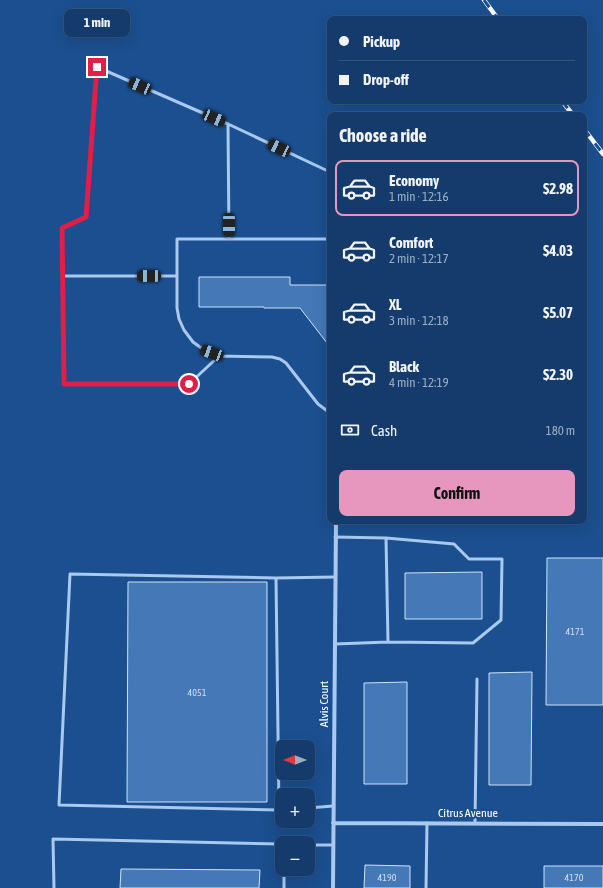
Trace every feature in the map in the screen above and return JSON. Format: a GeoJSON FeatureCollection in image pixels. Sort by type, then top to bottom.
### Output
{"type":"FeatureCollection","features":[{"type":"Feature","properties":{"kind":"street","name":"Alvis Court"},"geometry":{"type":"LineString","coordinates":[[333,888],[336,524]]}},
{"type":"Feature","properties":{"kind":"street","name":"Citrus Avenue"},"geometry":{"type":"LineString","coordinates":[[333,823],[603,824]]}},
{"type":"Feature","properties":{"kind":"lane"},"geometry":{"type":"LineString","coordinates":[[219,356],[189,384],[64,384],[62,228],[86,217],[97,67],[228,124],[327,171]]}},
{"type":"Feature","properties":{"kind":"lane"},"geometry":{"type":"LineString","coordinates":[[228,124],[229,239]]}},
{"type":"Feature","properties":{"kind":"lane"},"geometry":{"type":"LineString","coordinates":[[327,239],[177,239],[177,308],[179,319],[184,330],[193,342],[204,350],[219,356],[272,357],[280,359],[286,363],[318,404],[327,411]]}},
{"type":"Feature","properties":{"kind":"lane"},"geometry":{"type":"LineString","coordinates":[[62,276],[177,276]]}},
{"type":"Feature","properties":{"kind":"lane"},"geometry":{"type":"LineString","coordinates":[[335,538],[386,538],[454,544],[468,560],[502,559],[501,620],[473,643],[388,642],[335,644]]}},
{"type":"Feature","properties":{"kind":"lane"},"geometry":{"type":"LineString","coordinates":[[386,538],[388,642]]}},
{"type":"Feature","properties":{"kind":"lane"},"geometry":{"type":"LineString","coordinates":[[275,810],[59,805],[70,574],[276,578],[335,577]]}},
{"type":"Feature","properties":{"kind":"lane"},"geometry":{"type":"LineString","coordinates":[[276,578],[281,788]]}},
{"type":"Feature","properties":{"kind":"lane"},"geometry":{"type":"LineString","coordinates":[[476,823],[477,679]]}},
{"type":"Feature","properties":{"kind":"lane"},"geometry":{"type":"LineString","coordinates":[[315,807],[333,806]]}},
{"type":"Feature","properties":{"kind":"lane"},"geometry":{"type":"LineString","coordinates":[[426,888],[427,823]]}},
{"type":"Feature","properties":{"kind":"lane"},"geometry":{"type":"LineString","coordinates":[[54,888],[53,839],[275,844]]}},
{"type":"Feature","properties":{"kind":"lane"},"geometry":{"type":"LineString","coordinates":[[315,845],[333,846]]}},
{"type":"Feature","properties":{"kind":"lane"},"geometry":{"type":"LineString","coordinates":[[284,876],[284,888]]}},
{"type":"Feature","properties":{"kind":"building"},"geometry":{"type":"Polygon","coordinates":[[[199,277],[290,277],[290,285],[327,285],[327,343],[300,308],[199,307],[199,277]]]}},
{"type":"Feature","properties":{"kind":"building"},"geometry":{"type":"Polygon","coordinates":[[[547,558],[603,558],[603,705],[546,705],[547,558]]]}},
{"type":"Feature","properties":{"kind":"building"},"geometry":{"type":"Polygon","coordinates":[[[482,572],[482,619],[405,619],[405,573],[482,572]]]}},
{"type":"Feature","properties":{"kind":"building"},"geometry":{"type":"Polygon","coordinates":[[[128,582],[267,582],[267,802],[127,802],[128,582]]]}},
{"type":"Feature","properties":{"kind":"building"},"geometry":{"type":"Polygon","coordinates":[[[532,672],[531,785],[489,785],[489,673],[532,672]]]}},
{"type":"Feature","properties":{"kind":"building"},"geometry":{"type":"Polygon","coordinates":[[[407,682],[407,784],[364,784],[364,683],[407,682]]]}},
{"type":"Feature","properties":{"kind":"building"},"geometry":{"type":"Polygon","coordinates":[[[365,865],[410,866],[410,888],[364,888],[365,865]]]}},
{"type":"Feature","properties":{"kind":"building"},"geometry":{"type":"Polygon","coordinates":[[[544,866],[603,866],[603,888],[544,888],[544,866]]]}},
{"type":"Feature","properties":{"kind":"building"},"geometry":{"type":"Polygon","coordinates":[[[121,869],[260,870],[259,888],[120,888],[121,869]]]}},
{"type":"Feature","properties":{"kind":"railway"},"geometry":{"type":"LineString","coordinates":[[484,0],[496,16]]}},
{"type":"Feature","properties":{"kind":"railway"},"geometry":{"type":"LineString","coordinates":[[564,104],[571,112]]}},
{"type":"Feature","properties":{"kind":"railway"},"geometry":{"type":"LineString","coordinates":[[587,133],[603,154]]}},
{"type":"Feature","properties":{"kind":"route"},"geometry":{"type":"LineString","coordinates":[[97,67],[86,217],[62,228],[64,384],[189,384]]}}]}
